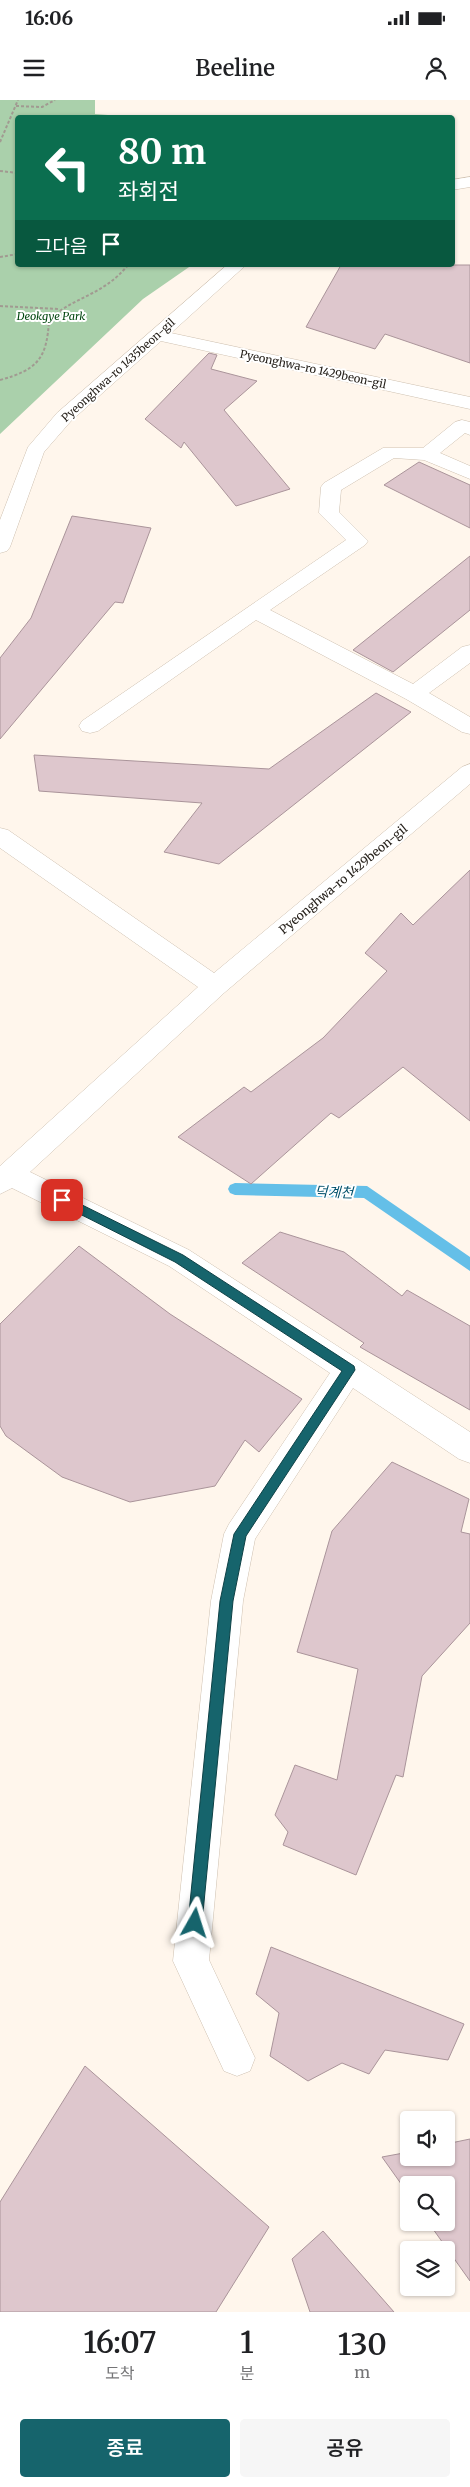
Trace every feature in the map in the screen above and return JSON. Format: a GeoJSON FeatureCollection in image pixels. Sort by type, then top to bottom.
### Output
{"type":"FeatureCollection","features":[{"type":"Feature","properties":{"kind":"street"},"geometry":{"type":"LineString","coordinates":[[455,184],[470,182]]}},
{"type":"Feature","properties":{"kind":"street","name":"Pyeonghwa-ro 1435beon-gil"},"geometry":{"type":"LineString","coordinates":[[0,547],[34,451],[64,417],[235,267]]}},
{"type":"Feature","properties":{"kind":"street","name":"Pyeonghwa-ro 1429beon-gil"},"geometry":{"type":"LineString","coordinates":[[156,335],[470,403]]}},
{"type":"Feature","properties":{"kind":"street"},"geometry":{"type":"LineString","coordinates":[[427,454],[462,426],[470,429]]}},
{"type":"Feature","properties":{"kind":"street"},"geometry":{"type":"LineString","coordinates":[[90,726],[358,541],[329,513],[332,487],[390,452],[427,454],[470,473]]}},
{"type":"Feature","properties":{"kind":"street"},"geometry":{"type":"LineString","coordinates":[[255,612],[414,694],[470,728]]}},
{"type":"Feature","properties":{"kind":"street"},"geometry":{"type":"LineString","coordinates":[[414,694],[470,652]]}},
{"type":"Feature","properties":{"kind":"street","name":"Pyeonghwa-ro 1429beon-gil"},"geometry":{"type":"LineString","coordinates":[[470,772],[215,986],[6,1179],[179,1258],[470,1449]]}},
{"type":"Feature","properties":{"kind":"street"},"geometry":{"type":"LineString","coordinates":[[0,836],[215,986]]}},
{"type":"Feature","properties":{"kind":"street"},"geometry":{"type":"LineString","coordinates":[[237,2058],[191,1961],[227,1601],[240,1534],[349,1370]]}},
{"type":"Feature","properties":{"kind":"path"},"geometry":{"type":"LineString","coordinates":[[0,142],[18,100]]}},
{"type":"Feature","properties":{"kind":"path"},"geometry":{"type":"LineString","coordinates":[[16,106],[43,107],[52,104],[55,100]]}},
{"type":"Feature","properties":{"kind":"path"},"geometry":{"type":"LineString","coordinates":[[0,171],[15,172]]}},
{"type":"Feature","properties":{"kind":"path"},"geometry":{"type":"LineString","coordinates":[[0,257],[15,254]]}},
{"type":"Feature","properties":{"kind":"path"},"geometry":{"type":"LineString","coordinates":[[0,380],[33,369],[41,358],[49,337],[50,320],[60,309],[93,294],[117,279],[126,267]]}},
{"type":"Feature","properties":{"kind":"path"},"geometry":{"type":"LineString","coordinates":[[0,306],[60,309]]}},
{"type":"Feature","properties":{"kind":"green space","name":"Deokgye Park"},"geometry":{"type":"Polygon","coordinates":[[[0,100],[95,100],[95,114],[108,115],[15,115],[15,267],[189,267],[143,299],[0,434],[0,100]]]}},
{"type":"Feature","properties":{"kind":"building"},"geometry":{"type":"Polygon","coordinates":[[[455,265],[470,265],[470,363],[385,334],[375,349],[306,327],[340,267],[455,267],[455,265]]]}},
{"type":"Feature","properties":{"kind":"building"},"geometry":{"type":"Polygon","coordinates":[[[209,353],[217,355],[211,369],[257,381],[224,410],[290,489],[236,506],[184,442],[181,448],[145,419],[209,353]]]}},
{"type":"Feature","properties":{"kind":"building"},"geometry":{"type":"Polygon","coordinates":[[[419,462],[470,485],[470,528],[384,485],[419,462]]]}},
{"type":"Feature","properties":{"kind":"building"},"geometry":{"type":"Polygon","coordinates":[[[72,516],[151,528],[123,603],[115,602],[0,739],[0,658],[31,618],[72,516]]]}},
{"type":"Feature","properties":{"kind":"building"},"geometry":{"type":"Polygon","coordinates":[[[470,556],[470,610],[393,672],[353,650],[470,556]]]}},
{"type":"Feature","properties":{"kind":"building"},"geometry":{"type":"Polygon","coordinates":[[[376,693],[411,712],[219,864],[164,852],[202,803],[39,791],[34,755],[269,769],[376,693]]]}},
{"type":"Feature","properties":{"kind":"building"},"geometry":{"type":"Polygon","coordinates":[[[470,870],[470,1121],[403,1067],[339,1118],[331,1113],[251,1184],[178,1137],[244,1087],[251,1092],[323,1038],[387,971],[365,953],[401,913],[413,925],[470,870]]]}},
{"type":"Feature","properties":{"kind":"building"},"geometry":{"type":"Polygon","coordinates":[[[280,1232],[344,1252],[402,1296],[407,1290],[470,1326],[470,1410],[360,1347],[364,1343],[242,1263],[280,1232]]]}},
{"type":"Feature","properties":{"kind":"building"},"geometry":{"type":"Polygon","coordinates":[[[79,1246],[170,1314],[302,1399],[259,1452],[245,1440],[215,1486],[130,1502],[62,1477],[6,1436],[0,1426],[0,1324],[79,1246]]]}},
{"type":"Feature","properties":{"kind":"building"},"geometry":{"type":"Polygon","coordinates":[[[392,1462],[469,1499],[461,1532],[470,1534],[470,1623],[422,1676],[403,1777],[396,1775],[356,1875],[283,1845],[288,1832],[275,1815],[295,1765],[337,1780],[358,1669],[297,1652],[332,1531],[392,1462]]]}},
{"type":"Feature","properties":{"kind":"building"},"geometry":{"type":"Polygon","coordinates":[[[271,1947],[464,2024],[448,2060],[385,2050],[369,2074],[342,2063],[308,2081],[270,2056],[279,2013],[256,1994],[271,1947]]]}},
{"type":"Feature","properties":{"kind":"building"},"geometry":{"type":"Polygon","coordinates":[[[85,2066],[269,2227],[216,2312],[0,2312],[0,2202],[85,2066]]]}},
{"type":"Feature","properties":{"kind":"building"},"geometry":{"type":"Polygon","coordinates":[[[470,2139],[470,2281],[455,2260],[455,2241],[442,2241],[434,2231],[455,2231],[455,2176],[400,2176],[400,2182],[382,2157],[400,2154],[400,2166],[455,2166],[455,2142],[470,2139]]]}},
{"type":"Feature","properties":{"kind":"building"},"geometry":{"type":"Polygon","coordinates":[[[323,2231],[394,2312],[310,2312],[292,2259],[323,2231]]]}},
{"type":"Feature","properties":{"kind":"waterway","name":"덕계천"},"geometry":{"type":"LineString","coordinates":[[235,1189],[367,1192],[470,1265]]}},
{"type":"Feature","properties":{"kind":"route"},"geometry":{"type":"LineString","coordinates":[[62,1200],[179,1258],[349,1370],[240,1534],[227,1601],[195,1923]]}}]}
